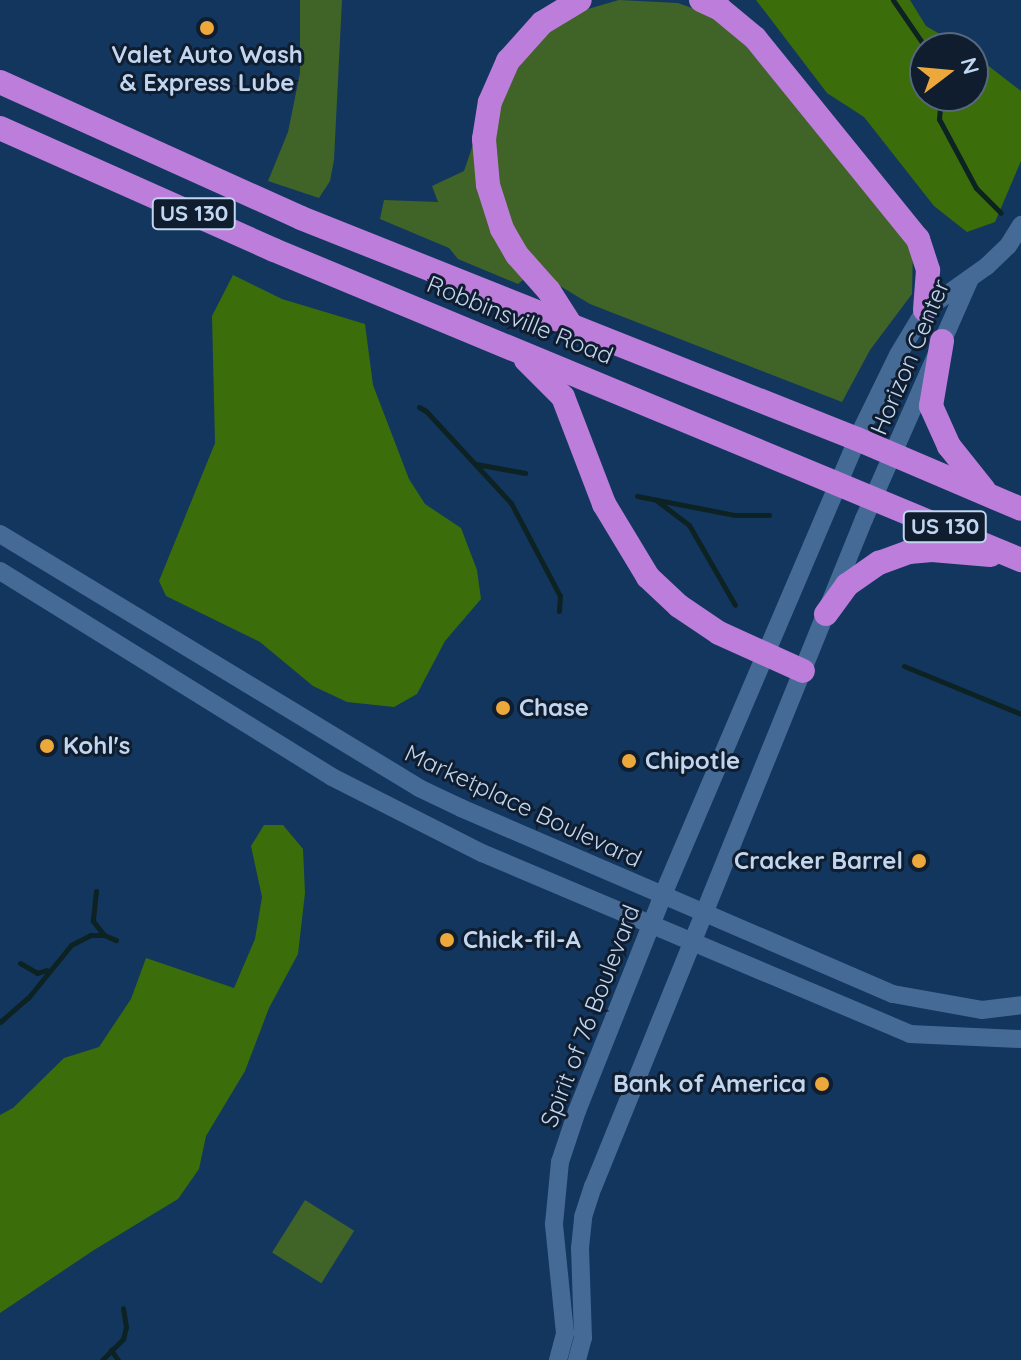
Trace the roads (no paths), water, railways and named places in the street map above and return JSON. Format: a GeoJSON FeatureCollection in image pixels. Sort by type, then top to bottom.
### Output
{"type":"FeatureCollection","features":[{"type":"Feature","properties":{"kind":"highway"},"geometry":{"type":"LineString","coordinates":[[572,327],[549,291],[517,255],[502,229],[488,185],[484,139],[490,102],[508,61],[542,23],[580,0]]}},
{"type":"Feature","properties":{"kind":"highway"},"geometry":{"type":"LineString","coordinates":[[701,0],[735,19],[755,38],[918,239],[928,270],[925,310]]}},
{"type":"Feature","properties":{"kind":"highway","name":"Robbinsville Road"},"geometry":{"type":"LineString","coordinates":[[0,82],[301,218],[857,439],[1021,509]]}},
{"type":"Feature","properties":{"kind":"highway","name":"Robbinsville Road"},"geometry":{"type":"LineString","coordinates":[[0,128],[274,250],[1018,559]]}},
{"type":"Feature","properties":{"kind":"highway"},"geometry":{"type":"LineString","coordinates":[[942,341],[932,387],[937,425],[988,495]]}},
{"type":"Feature","properties":{"kind":"highway"},"geometry":{"type":"LineString","coordinates":[[512,347],[563,397],[604,504],[648,577],[698,620],[803,671]]}},
{"type":"Feature","properties":{"kind":"highway"},"geometry":{"type":"LineString","coordinates":[[826,614],[847,585],[879,563],[909,552],[956,551],[1018,559]]}},
{"type":"Feature","properties":{"kind":"street","name":"Horizon Center"},"geometry":{"type":"LineString","coordinates":[[857,439],[898,355],[925,310],[1008,246],[1021,225]]}},
{"type":"Feature","properties":{"kind":"street","name":"Horizon Center"},"geometry":{"type":"LineString","coordinates":[[894,454],[970,278]]}},
{"type":"Feature","properties":{"kind":"street","name":"Spirit of 76 Boulevard"},"geometry":{"type":"LineString","coordinates":[[558,1360],[565,1333],[554,1224],[560,1162],[662,897],[857,439]]}},
{"type":"Feature","properties":{"kind":"street"},"geometry":{"type":"LineString","coordinates":[[577,1360],[583,1338],[580,1248],[583,1217],[826,614],[894,454]]}},
{"type":"Feature","properties":{"kind":"street","name":"Marketplace Boulevard"},"geometry":{"type":"LineString","coordinates":[[0,534],[419,788],[662,897],[893,994],[982,1010],[1021,1005]]}},
{"type":"Feature","properties":{"kind":"street"},"geometry":{"type":"LineString","coordinates":[[0,571],[332,777],[482,853],[910,1034],[1021,1039]]}},
{"type":"Feature","properties":{"kind":"waterway"},"geometry":{"type":"LineString","coordinates":[[893,0],[915,32]]}},
{"type":"Feature","properties":{"kind":"waterway"},"geometry":{"type":"LineString","coordinates":[[940,112],[939,119],[976,188],[1001,213]]}},
{"type":"Feature","properties":{"kind":"waterway"},"geometry":{"type":"LineString","coordinates":[[419,407],[511,503],[560,596],[559,611]]}},
{"type":"Feature","properties":{"kind":"waterway"},"geometry":{"type":"LineString","coordinates":[[476,464],[525,473]]}},
{"type":"Feature","properties":{"kind":"waterway"},"geometry":{"type":"LineString","coordinates":[[637,496],[735,515],[769,515]]}},
{"type":"Feature","properties":{"kind":"waterway"},"geometry":{"type":"LineString","coordinates":[[656,500],[689,525],[735,605]]}},
{"type":"Feature","properties":{"kind":"waterway"},"geometry":{"type":"LineString","coordinates":[[904,666],[1021,714]]}},
{"type":"Feature","properties":{"kind":"waterway"},"geometry":{"type":"LineString","coordinates":[[96,891],[93,921],[103,934]]}},
{"type":"Feature","properties":{"kind":"waterway"},"geometry":{"type":"LineString","coordinates":[[0,1022],[28,998],[71,945],[91,935],[104,935],[116,940]]}},
{"type":"Feature","properties":{"kind":"waterway"},"geometry":{"type":"LineString","coordinates":[[20,963],[37,973],[47,970]]}},
{"type":"Feature","properties":{"kind":"waterway"},"geometry":{"type":"LineString","coordinates":[[102,1360],[123,1339],[126,1327],[123,1308]]}},
{"type":"Feature","properties":{"kind":"waterway"},"geometry":{"type":"LineString","coordinates":[[111,1350],[118,1360]]}},
{"type":"Feature","properties":{"kind":"place","name":"Valet Auto Wash & Express Lube"},"geometry":{"type":"Point","coordinates":[207,28]}},
{"type":"Feature","properties":{"kind":"place","name":"Chase"},"geometry":{"type":"Point","coordinates":[503,708]}},
{"type":"Feature","properties":{"kind":"place","name":"Kohl's"},"geometry":{"type":"Point","coordinates":[47,746]}},
{"type":"Feature","properties":{"kind":"place","name":"Chipotle"},"geometry":{"type":"Point","coordinates":[629,761]}},
{"type":"Feature","properties":{"kind":"place","name":"Cracker Barrel"},"geometry":{"type":"Point","coordinates":[919,861]}},
{"type":"Feature","properties":{"kind":"place","name":"Chick-fil-A"},"geometry":{"type":"Point","coordinates":[447,940]}},
{"type":"Feature","properties":{"kind":"place","name":"Bank of America"},"geometry":{"type":"Point","coordinates":[822,1084]}}]}
